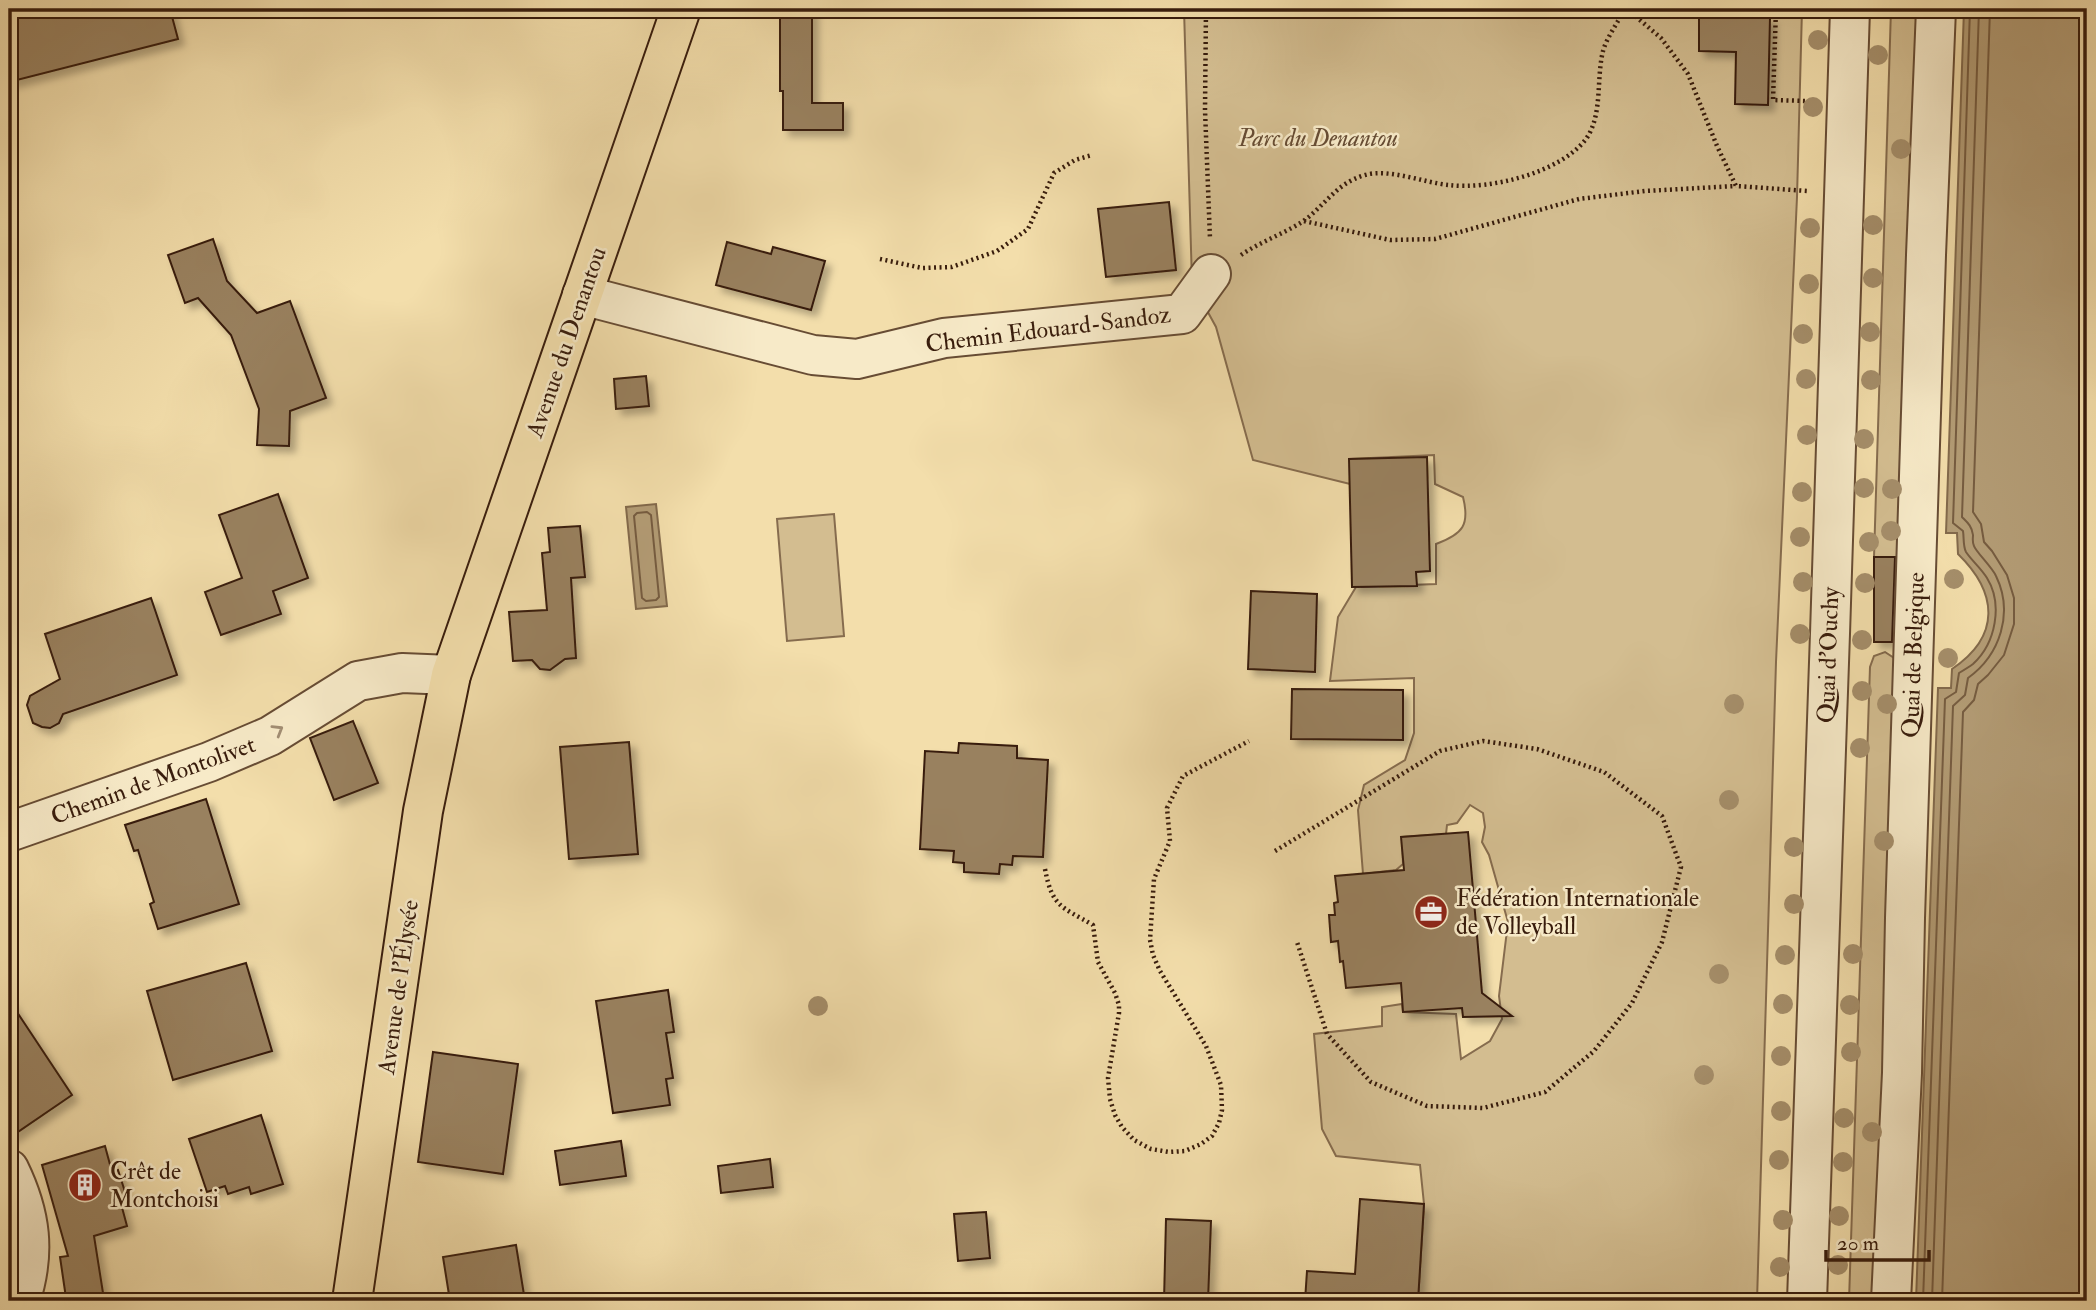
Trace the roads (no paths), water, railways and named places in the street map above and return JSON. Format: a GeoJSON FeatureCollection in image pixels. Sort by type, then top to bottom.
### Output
{"type":"FeatureCollection","features":[{"type":"Feature","properties":{"kind":"main road","name":"Avenue du Denantou"},"geometry":{"type":"LineString","coordinates":[[451,675],[681,9]]}},
{"type":"Feature","properties":{"kind":"main road","name":"Avenue de l'Élysée"},"geometry":{"type":"LineString","coordinates":[[352,1301],[423,811],[451,675]]}},
{"type":"Feature","properties":{"kind":"street","name":"Quai d'Ouchy"},"geometry":{"type":"LineString","coordinates":[[1807,1301],[1846,194],[1850,9]]}},
{"type":"Feature","properties":{"kind":"street","name":"Quai de Belgique"},"geometry":{"type":"LineString","coordinates":[[1891,1301],[1902,1073],[1926,255],[1936,9]]}},
{"type":"Feature","properties":{"kind":"street","name":"Chemin Edouard-Sandoz"},"geometry":{"type":"LineString","coordinates":[[582,295],[813,355],[857,359],[944,338],[1182,314],[1211,274]]}},
{"type":"Feature","properties":{"kind":"street","name":"Chemin de Montolivet"},"geometry":{"type":"LineString","coordinates":[[9,832],[245,747],[270,736],[358,681],[402,673],[451,675]]}},
{"type":"Feature","properties":{"kind":"street"},"geometry":{"type":"LineString","coordinates":[[9,1169],[20,1190],[31,1251],[20,1301]]}},
{"type":"Feature","properties":{"kind":"water"},"geometry":{"type":"Polygon","coordinates":[[[1964,9],[2087,9],[2087,1301],[1916,1301],[1938,688],[1951,688],[1952,669],[1979,643],[1986,628],[1988,614],[1987,599],[1981,584],[1958,554],[1957,533],[1946,533],[1964,9]]]}},
{"type":"Feature","properties":{"kind":"water"},"geometry":{"type":"Polygon","coordinates":[[[656,504],[667,606],[636,609],[626,507],[656,504]]]}},
{"type":"Feature","properties":{"kind":"place","name":"Fédération Internationale de Volleyball"},"geometry":{"type":"Point","coordinates":[1431,912]}},
{"type":"Feature","properties":{"kind":"place","name":"Crêt de Montchoisi"},"geometry":{"type":"Point","coordinates":[85,1185]}},
{"type":"Feature","properties":{"kind":"park label","name":"Parc du Denantou"},"geometry":{"type":"Point","coordinates":[1318,138]}}]}
